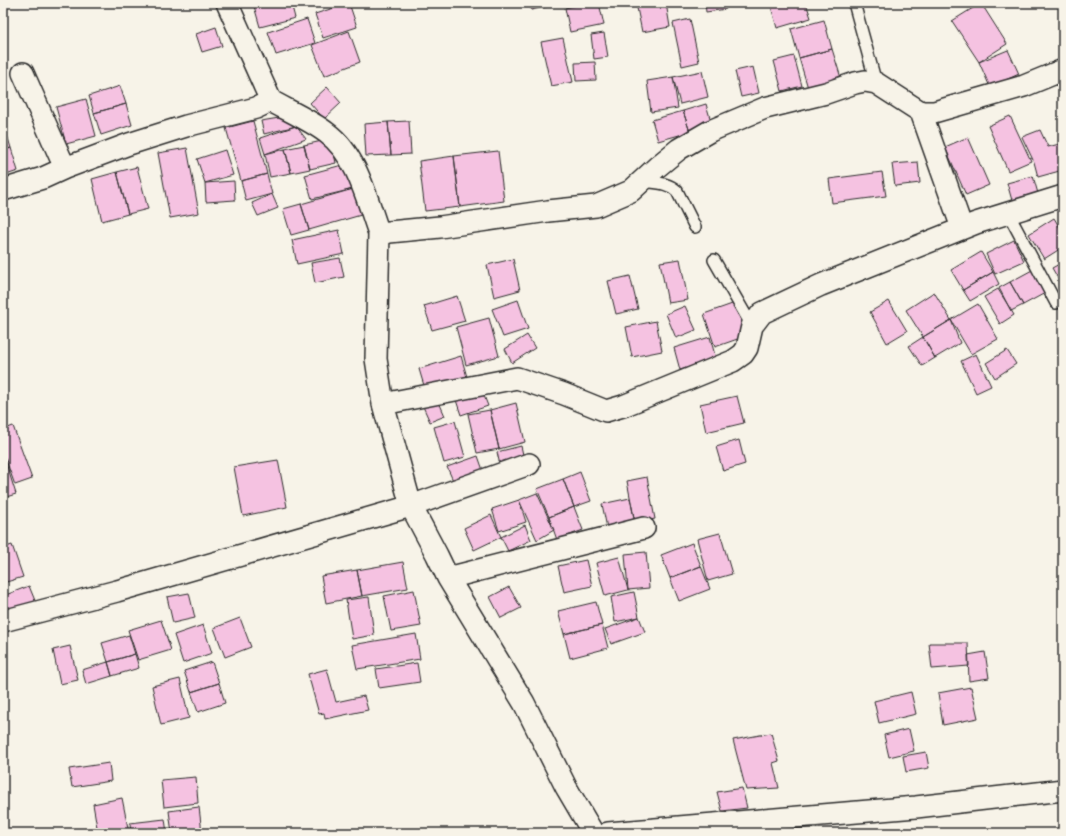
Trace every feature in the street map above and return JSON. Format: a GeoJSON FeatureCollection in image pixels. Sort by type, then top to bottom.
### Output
{"type":"FeatureCollection","features":[{"type":"Feature","properties":{"kind":"street"},"geometry":{"type":"LineString","coordinates":[[227,3],[271,101],[328,133],[341,146],[354,167],[379,233],[376,359],[383,404],[411,506],[448,578],[524,704],[566,787],[593,833]]}},
{"type":"Feature","properties":{"kind":"street"},"geometry":{"type":"LineString","coordinates":[[379,233],[440,227],[548,211],[596,206],[631,191],[679,149],[710,131],[765,108],[826,93],[855,83],[865,81],[876,83],[921,112],[934,112],[1024,86],[1063,70]]}},
{"type":"Feature","properties":{"kind":"street"},"geometry":{"type":"LineString","coordinates":[[23,73],[65,168]]}},
{"type":"Feature","properties":{"kind":"street"},"geometry":{"type":"LineString","coordinates":[[3,190],[43,178],[65,168],[129,144],[186,126],[256,108],[271,101]]}},
{"type":"Feature","properties":{"kind":"street"},"geometry":{"type":"LineString","coordinates":[[921,112],[962,228]]}},
{"type":"Feature","properties":{"kind":"street"},"geometry":{"type":"LineString","coordinates":[[383,404],[517,378],[564,394],[606,411],[623,406],[733,361],[743,354],[747,348],[752,326],[762,313],[821,285],[962,228],[1063,196]]}},
{"type":"Feature","properties":{"kind":"street"},"geometry":{"type":"LineString","coordinates":[[3,621],[117,591],[411,506],[529,464]]}},
{"type":"Feature","properties":{"kind":"street"},"geometry":{"type":"LineString","coordinates":[[448,578],[644,528]]}},
{"type":"Feature","properties":{"kind":"street"},"geometry":{"type":"LineString","coordinates":[[608,833],[916,807],[1063,790]]}},
{"type":"Feature","properties":{"kind":"lane"},"geometry":{"type":"LineString","coordinates":[[854,3],[876,83]]}},
{"type":"Feature","properties":{"kind":"lane"},"geometry":{"type":"LineString","coordinates":[[642,181],[668,185],[674,188],[677,191],[694,227]]}},
{"type":"Feature","properties":{"kind":"lane"},"geometry":{"type":"LineString","coordinates":[[1008,213],[1056,304]]}},
{"type":"Feature","properties":{"kind":"lane"},"geometry":{"type":"LineString","coordinates":[[714,260],[752,326]]}},
{"type":"Feature","properties":{"kind":"building"},"geometry":{"type":"Polygon","coordinates":[[[266,3],[291,3],[295,18],[260,27],[254,6],[266,3]]]}},
{"type":"Feature","properties":{"kind":"building"},"geometry":{"type":"Polygon","coordinates":[[[349,3],[357,27],[323,38],[315,14],[349,3]]]}},
{"type":"Feature","properties":{"kind":"building"},"geometry":{"type":"Polygon","coordinates":[[[529,3],[550,3],[550,6],[531,10],[529,3]]]}},
{"type":"Feature","properties":{"kind":"building"},"geometry":{"type":"Polygon","coordinates":[[[587,3],[599,3],[604,25],[570,32],[565,8],[587,3]]]}},
{"type":"Feature","properties":{"kind":"building"},"geometry":{"type":"Polygon","coordinates":[[[636,3],[666,3],[670,27],[642,32],[636,3]]]}},
{"type":"Feature","properties":{"kind":"building"},"geometry":{"type":"Polygon","coordinates":[[[705,3],[725,3],[726,9],[706,12],[705,3]]]}},
{"type":"Feature","properties":{"kind":"building"},"geometry":{"type":"Polygon","coordinates":[[[770,3],[806,3],[811,18],[777,28],[770,3]]]}},
{"type":"Feature","properties":{"kind":"building"},"geometry":{"type":"Polygon","coordinates":[[[981,3],[1007,44],[979,62],[952,21],[981,3]]]}},
{"type":"Feature","properties":{"kind":"building"},"geometry":{"type":"Polygon","coordinates":[[[307,19],[315,43],[276,55],[268,32],[307,19]]]}},
{"type":"Feature","properties":{"kind":"building"},"geometry":{"type":"Polygon","coordinates":[[[690,19],[699,62],[682,66],[673,23],[690,19]]]}},
{"type":"Feature","properties":{"kind":"building"},"geometry":{"type":"Polygon","coordinates":[[[824,20],[832,49],[799,58],[791,29],[824,20]]]}},
{"type":"Feature","properties":{"kind":"building"},"geometry":{"type":"Polygon","coordinates":[[[216,27],[222,46],[202,52],[196,34],[216,27]]]}},
{"type":"Feature","properties":{"kind":"building"},"geometry":{"type":"Polygon","coordinates":[[[349,31],[360,62],[324,76],[312,45],[349,31]]]}},
{"type":"Feature","properties":{"kind":"building"},"geometry":{"type":"Polygon","coordinates":[[[604,33],[608,57],[594,59],[591,35],[604,33]]]}},
{"type":"Feature","properties":{"kind":"building"},"geometry":{"type":"Polygon","coordinates":[[[563,38],[573,82],[551,86],[541,42],[563,38]]]}},
{"type":"Feature","properties":{"kind":"building"},"geometry":{"type":"Polygon","coordinates":[[[832,49],[841,78],[808,88],[799,58],[832,49]]]}},
{"type":"Feature","properties":{"kind":"building"},"geometry":{"type":"Polygon","coordinates":[[[1008,50],[1019,74],[990,87],[979,62],[1008,50]]]}},
{"type":"Feature","properties":{"kind":"building"},"geometry":{"type":"Polygon","coordinates":[[[794,56],[802,86],[782,91],[774,61],[794,56]]]}},
{"type":"Feature","properties":{"kind":"building"},"geometry":{"type":"Polygon","coordinates":[[[595,62],[596,80],[576,81],[575,63],[595,62]]]}},
{"type":"Feature","properties":{"kind":"building"},"geometry":{"type":"Polygon","coordinates":[[[753,67],[759,93],[741,97],[735,71],[753,67]]]}},
{"type":"Feature","properties":{"kind":"building"},"geometry":{"type":"Polygon","coordinates":[[[702,71],[708,97],[680,104],[673,77],[702,71]]]}},
{"type":"Feature","properties":{"kind":"building"},"geometry":{"type":"Polygon","coordinates":[[[673,77],[678,108],[651,112],[647,81],[673,77]]]}},
{"type":"Feature","properties":{"kind":"building"},"geometry":{"type":"Polygon","coordinates":[[[120,86],[126,104],[94,113],[89,96],[120,86]]]}},
{"type":"Feature","properties":{"kind":"building"},"geometry":{"type":"Polygon","coordinates":[[[327,87],[341,103],[324,119],[310,103],[327,87]]]}},
{"type":"Feature","properties":{"kind":"building"},"geometry":{"type":"Polygon","coordinates":[[[86,99],[96,136],[66,144],[56,107],[86,99]]]}},
{"type":"Feature","properties":{"kind":"building"},"geometry":{"type":"Polygon","coordinates":[[[126,104],[132,125],[101,135],[94,113],[126,104]]]}},
{"type":"Feature","properties":{"kind":"building"},"geometry":{"type":"Polygon","coordinates":[[[706,104],[712,125],[690,132],[683,111],[706,104]]]}},
{"type":"Feature","properties":{"kind":"building"},"geometry":{"type":"Polygon","coordinates":[[[683,111],[690,132],[658,141],[652,120],[683,111]]]}},
{"type":"Feature","properties":{"kind":"building"},"geometry":{"type":"Polygon","coordinates":[[[291,116],[296,126],[264,134],[261,121],[291,116]]]}},
{"type":"Feature","properties":{"kind":"building"},"geometry":{"type":"Polygon","coordinates":[[[1010,116],[1031,161],[1008,171],[988,126],[1010,116]]]}},
{"type":"Feature","properties":{"kind":"building"},"geometry":{"type":"Polygon","coordinates":[[[253,121],[267,174],[241,181],[226,128],[253,121]]]}},
{"type":"Feature","properties":{"kind":"building"},"geometry":{"type":"Polygon","coordinates":[[[409,121],[411,154],[391,155],[388,122],[409,121]]]}},
{"type":"Feature","properties":{"kind":"building"},"geometry":{"type":"Polygon","coordinates":[[[3,122],[11,148],[3,150],[3,122]]]}},
{"type":"Feature","properties":{"kind":"building"},"geometry":{"type":"Polygon","coordinates":[[[388,122],[391,155],[366,156],[364,124],[388,122]]]}},
{"type":"Feature","properties":{"kind":"building"},"geometry":{"type":"Polygon","coordinates":[[[296,126],[306,139],[265,154],[260,138],[296,126]]]}},
{"type":"Feature","properties":{"kind":"building"},"geometry":{"type":"Polygon","coordinates":[[[1040,130],[1048,147],[1063,143],[1063,170],[1038,177],[1034,162],[1022,137],[1040,130]]]}},
{"type":"Feature","properties":{"kind":"building"},"geometry":{"type":"Polygon","coordinates":[[[968,137],[989,185],[966,195],[945,147],[968,137]]]}},
{"type":"Feature","properties":{"kind":"building"},"geometry":{"type":"Polygon","coordinates":[[[331,139],[336,163],[310,169],[304,145],[331,139]]]}},
{"type":"Feature","properties":{"kind":"building"},"geometry":{"type":"Polygon","coordinates":[[[304,145],[310,169],[291,173],[285,149],[304,145]]]}},
{"type":"Feature","properties":{"kind":"building"},"geometry":{"type":"Polygon","coordinates":[[[11,148],[18,171],[3,176],[3,151],[11,148]]]}},
{"type":"Feature","properties":{"kind":"building"},"geometry":{"type":"Polygon","coordinates":[[[187,148],[199,213],[170,218],[158,153],[187,148]]]}},
{"type":"Feature","properties":{"kind":"building"},"geometry":{"type":"Polygon","coordinates":[[[285,149],[291,173],[270,177],[265,154],[285,149]]]}},
{"type":"Feature","properties":{"kind":"building"},"geometry":{"type":"Polygon","coordinates":[[[225,150],[233,175],[205,183],[197,159],[225,150]]]}},
{"type":"Feature","properties":{"kind":"building"},"geometry":{"type":"Polygon","coordinates":[[[498,151],[504,201],[460,207],[454,156],[498,151]]]}},
{"type":"Feature","properties":{"kind":"building"},"geometry":{"type":"Polygon","coordinates":[[[454,156],[460,207],[425,211],[419,161],[454,156]]]}},
{"type":"Feature","properties":{"kind":"building"},"geometry":{"type":"Polygon","coordinates":[[[918,162],[920,183],[895,186],[892,164],[918,162]]]}},
{"type":"Feature","properties":{"kind":"building"},"geometry":{"type":"Polygon","coordinates":[[[346,164],[353,189],[312,199],[305,175],[346,164]]]}},
{"type":"Feature","properties":{"kind":"building"},"geometry":{"type":"Polygon","coordinates":[[[137,167],[148,209],[128,214],[117,172],[137,167]]]}},
{"type":"Feature","properties":{"kind":"building"},"geometry":{"type":"Polygon","coordinates":[[[117,172],[128,214],[102,221],[92,179],[117,172]]]}},
{"type":"Feature","properties":{"kind":"building"},"geometry":{"type":"Polygon","coordinates":[[[882,172],[886,196],[832,203],[829,179],[882,172]]]}},
{"type":"Feature","properties":{"kind":"building"},"geometry":{"type":"Polygon","coordinates":[[[267,174],[272,194],[246,201],[241,181],[267,174]]]}},
{"type":"Feature","properties":{"kind":"building"},"geometry":{"type":"Polygon","coordinates":[[[1033,176],[1039,197],[1013,204],[1007,183],[1033,176]]]}},
{"type":"Feature","properties":{"kind":"building"},"geometry":{"type":"Polygon","coordinates":[[[234,181],[235,200],[206,202],[205,183],[234,181]]]}},
{"type":"Feature","properties":{"kind":"building"},"geometry":{"type":"Polygon","coordinates":[[[353,189],[361,215],[309,230],[301,204],[353,189]]]}},
{"type":"Feature","properties":{"kind":"building"},"geometry":{"type":"Polygon","coordinates":[[[272,194],[278,208],[258,216],[252,203],[272,194]]]}},
{"type":"Feature","properties":{"kind":"building"},"geometry":{"type":"Polygon","coordinates":[[[301,204],[309,230],[291,235],[283,209],[301,204]]]}},
{"type":"Feature","properties":{"kind":"building"},"geometry":{"type":"Polygon","coordinates":[[[1054,218],[1063,233],[1063,247],[1044,259],[1029,234],[1054,218]]]}},
{"type":"Feature","properties":{"kind":"building"},"geometry":{"type":"Polygon","coordinates":[[[339,230],[344,254],[297,264],[292,240],[339,230]]]}},
{"type":"Feature","properties":{"kind":"building"},"geometry":{"type":"Polygon","coordinates":[[[1014,240],[1024,261],[995,274],[986,254],[1014,240]]]}},
{"type":"Feature","properties":{"kind":"building"},"geometry":{"type":"Polygon","coordinates":[[[981,252],[993,272],[963,290],[951,270],[981,252]]]}},
{"type":"Feature","properties":{"kind":"building"},"geometry":{"type":"Polygon","coordinates":[[[340,258],[344,277],[315,283],[311,263],[340,258]]]}},
{"type":"Feature","properties":{"kind":"building"},"geometry":{"type":"Polygon","coordinates":[[[513,259],[520,290],[494,297],[487,265],[513,259]]]}},
{"type":"Feature","properties":{"kind":"building"},"geometry":{"type":"Polygon","coordinates":[[[680,259],[688,300],[668,303],[660,262],[680,259]]]}},
{"type":"Feature","properties":{"kind":"building"},"geometry":{"type":"Polygon","coordinates":[[[1063,262],[1063,287],[1052,268],[1063,262]]]}},
{"type":"Feature","properties":{"kind":"building"},"geometry":{"type":"Polygon","coordinates":[[[1034,269],[1047,292],[1023,305],[1010,282],[1034,269]]]}},
{"type":"Feature","properties":{"kind":"building"},"geometry":{"type":"Polygon","coordinates":[[[993,272],[999,284],[970,301],[963,290],[993,272]]]}},
{"type":"Feature","properties":{"kind":"building"},"geometry":{"type":"Polygon","coordinates":[[[630,276],[638,309],[616,314],[608,281],[630,276]]]}},
{"type":"Feature","properties":{"kind":"building"},"geometry":{"type":"Polygon","coordinates":[[[1010,282],[1023,305],[1011,311],[999,288],[1010,282]]]}},
{"type":"Feature","properties":{"kind":"building"},"geometry":{"type":"Polygon","coordinates":[[[998,289],[1014,315],[1000,324],[984,297],[998,289]]]}},
{"type":"Feature","properties":{"kind":"building"},"geometry":{"type":"Polygon","coordinates":[[[934,292],[951,320],[923,337],[906,310],[934,292]]]}},
{"type":"Feature","properties":{"kind":"building"},"geometry":{"type":"Polygon","coordinates":[[[457,296],[465,321],[432,330],[424,306],[457,296]]]}},
{"type":"Feature","properties":{"kind":"building"},"geometry":{"type":"Polygon","coordinates":[[[518,300],[528,329],[503,337],[492,309],[518,300]]]}},
{"type":"Feature","properties":{"kind":"building"},"geometry":{"type":"Polygon","coordinates":[[[889,301],[907,331],[887,343],[870,312],[889,301]]]}},
{"type":"Feature","properties":{"kind":"building"},"geometry":{"type":"Polygon","coordinates":[[[735,303],[746,336],[715,347],[704,314],[735,303]]]}},
{"type":"Feature","properties":{"kind":"building"},"geometry":{"type":"Polygon","coordinates":[[[978,304],[998,339],[971,354],[951,320],[978,304]]]}},
{"type":"Feature","properties":{"kind":"building"},"geometry":{"type":"Polygon","coordinates":[[[685,306],[696,330],[676,338],[666,314],[685,306]]]}},
{"type":"Feature","properties":{"kind":"building"},"geometry":{"type":"Polygon","coordinates":[[[489,318],[499,356],[466,365],[456,327],[489,318]]]}},
{"type":"Feature","properties":{"kind":"building"},"geometry":{"type":"Polygon","coordinates":[[[951,320],[960,343],[935,358],[923,337],[951,320]]]}},
{"type":"Feature","properties":{"kind":"building"},"geometry":{"type":"Polygon","coordinates":[[[656,321],[662,351],[632,357],[626,327],[656,321]]]}},
{"type":"Feature","properties":{"kind":"building"},"geometry":{"type":"Polygon","coordinates":[[[527,335],[535,348],[512,363],[505,349],[527,335]]]}},
{"type":"Feature","properties":{"kind":"building"},"geometry":{"type":"Polygon","coordinates":[[[710,337],[716,359],[680,370],[674,348],[710,337]]]}},
{"type":"Feature","properties":{"kind":"building"},"geometry":{"type":"Polygon","coordinates":[[[923,337],[935,358],[922,366],[909,346],[923,337]]]}},
{"type":"Feature","properties":{"kind":"building"},"geometry":{"type":"Polygon","coordinates":[[[1007,350],[1016,364],[995,378],[986,363],[1007,350]]]}},
{"type":"Feature","properties":{"kind":"building"},"geometry":{"type":"Polygon","coordinates":[[[976,354],[991,386],[976,393],[961,361],[976,354]]]}},
{"type":"Feature","properties":{"kind":"building"},"geometry":{"type":"Polygon","coordinates":[[[461,356],[467,377],[425,389],[419,369],[461,356]]]}},
{"type":"Feature","properties":{"kind":"building"},"geometry":{"type":"Polygon","coordinates":[[[481,388],[488,406],[461,415],[455,397],[481,388]]]}},
{"type":"Feature","properties":{"kind":"building"},"geometry":{"type":"Polygon","coordinates":[[[436,395],[445,416],[430,422],[421,402],[436,395]]]}},
{"type":"Feature","properties":{"kind":"building"},"geometry":{"type":"Polygon","coordinates":[[[737,396],[744,423],[706,432],[700,404],[737,396]]]}},
{"type":"Feature","properties":{"kind":"building"},"geometry":{"type":"Polygon","coordinates":[[[516,403],[525,442],[499,449],[490,410],[516,403]]]}},
{"type":"Feature","properties":{"kind":"building"},"geometry":{"type":"Polygon","coordinates":[[[490,410],[499,449],[477,453],[468,414],[490,410]]]}},
{"type":"Feature","properties":{"kind":"building"},"geometry":{"type":"Polygon","coordinates":[[[455,421],[465,457],[444,463],[434,427],[455,421]]]}},
{"type":"Feature","properties":{"kind":"building"},"geometry":{"type":"Polygon","coordinates":[[[13,426],[32,479],[15,485],[3,452],[3,430],[13,426]]]}},
{"type":"Feature","properties":{"kind":"building"},"geometry":{"type":"Polygon","coordinates":[[[739,440],[745,464],[723,471],[716,447],[739,440]]]}},
{"type":"Feature","properties":{"kind":"building"},"geometry":{"type":"Polygon","coordinates":[[[521,446],[524,459],[500,465],[497,452],[521,446]]]}},
{"type":"Feature","properties":{"kind":"building"},"geometry":{"type":"Polygon","coordinates":[[[3,454],[16,494],[3,498],[3,454]]]}},
{"type":"Feature","properties":{"kind":"building"},"geometry":{"type":"Polygon","coordinates":[[[478,456],[484,473],[455,485],[447,467],[478,456]]]}},
{"type":"Feature","properties":{"kind":"building"},"geometry":{"type":"Polygon","coordinates":[[[278,460],[287,507],[243,516],[234,467],[278,460]]]}},
{"type":"Feature","properties":{"kind":"building"},"geometry":{"type":"Polygon","coordinates":[[[580,472],[591,501],[574,507],[563,479],[580,472]]]}},
{"type":"Feature","properties":{"kind":"building"},"geometry":{"type":"Polygon","coordinates":[[[647,477],[655,519],[635,523],[627,481],[647,477]]]}},
{"type":"Feature","properties":{"kind":"building"},"geometry":{"type":"Polygon","coordinates":[[[563,479],[574,507],[549,517],[537,489],[563,479]]]}},
{"type":"Feature","properties":{"kind":"building"},"geometry":{"type":"Polygon","coordinates":[[[537,493],[554,530],[537,540],[519,500],[537,493]]]}},
{"type":"Feature","properties":{"kind":"building"},"geometry":{"type":"Polygon","coordinates":[[[630,498],[635,523],[607,528],[602,504],[630,498]]]}},
{"type":"Feature","properties":{"kind":"building"},"geometry":{"type":"Polygon","coordinates":[[[519,500],[526,522],[499,531],[492,509],[519,500]]]}},
{"type":"Feature","properties":{"kind":"building"},"geometry":{"type":"Polygon","coordinates":[[[574,507],[583,530],[557,540],[549,517],[574,507]]]}},
{"type":"Feature","properties":{"kind":"building"},"geometry":{"type":"Polygon","coordinates":[[[491,515],[501,537],[474,550],[464,528],[491,515]]]}},
{"type":"Feature","properties":{"kind":"building"},"geometry":{"type":"Polygon","coordinates":[[[525,525],[531,540],[508,551],[501,537],[525,525]]]}},
{"type":"Feature","properties":{"kind":"building"},"geometry":{"type":"Polygon","coordinates":[[[720,533],[732,574],[708,581],[697,539],[720,533]]]}},
{"type":"Feature","properties":{"kind":"building"},"geometry":{"type":"Polygon","coordinates":[[[692,543],[701,566],[670,578],[661,555],[692,543]]]}},
{"type":"Feature","properties":{"kind":"building"},"geometry":{"type":"Polygon","coordinates":[[[12,545],[23,577],[3,583],[3,548],[12,545]]]}},
{"type":"Feature","properties":{"kind":"building"},"geometry":{"type":"Polygon","coordinates":[[[646,552],[649,588],[628,590],[625,554],[646,552]]]}},
{"type":"Feature","properties":{"kind":"building"},"geometry":{"type":"Polygon","coordinates":[[[619,557],[628,590],[605,596],[596,563],[619,557]]]}},
{"type":"Feature","properties":{"kind":"building"},"geometry":{"type":"Polygon","coordinates":[[[586,560],[592,586],[564,592],[558,566],[586,560]]]}},
{"type":"Feature","properties":{"kind":"building"},"geometry":{"type":"Polygon","coordinates":[[[403,562],[408,588],[362,596],[357,570],[403,562]]]}},
{"type":"Feature","properties":{"kind":"building"},"geometry":{"type":"Polygon","coordinates":[[[701,566],[710,589],[679,601],[670,578],[701,566]]]}},
{"type":"Feature","properties":{"kind":"building"},"geometry":{"type":"Polygon","coordinates":[[[357,570],[362,596],[326,603],[321,576],[357,570]]]}},
{"type":"Feature","properties":{"kind":"building"},"geometry":{"type":"Polygon","coordinates":[[[29,586],[36,603],[3,616],[3,596],[29,586]]]}},
{"type":"Feature","properties":{"kind":"building"},"geometry":{"type":"Polygon","coordinates":[[[509,587],[521,608],[501,618],[490,597],[509,587]]]}},
{"type":"Feature","properties":{"kind":"building"},"geometry":{"type":"Polygon","coordinates":[[[414,590],[421,626],[391,631],[384,596],[414,590]]]}},
{"type":"Feature","properties":{"kind":"building"},"geometry":{"type":"Polygon","coordinates":[[[634,592],[639,617],[615,622],[611,597],[634,592]]]}},
{"type":"Feature","properties":{"kind":"building"},"geometry":{"type":"Polygon","coordinates":[[[189,593],[195,618],[173,623],[167,597],[189,593]]]}},
{"type":"Feature","properties":{"kind":"building"},"geometry":{"type":"Polygon","coordinates":[[[369,597],[374,635],[352,639],[346,600],[369,597]]]}},
{"type":"Feature","properties":{"kind":"building"},"geometry":{"type":"Polygon","coordinates":[[[596,602],[602,625],[564,634],[558,611],[596,602]]]}},
{"type":"Feature","properties":{"kind":"building"},"geometry":{"type":"Polygon","coordinates":[[[639,617],[645,632],[611,644],[605,629],[639,617]]]}},
{"type":"Feature","properties":{"kind":"building"},"geometry":{"type":"Polygon","coordinates":[[[240,618],[251,647],[225,657],[214,628],[240,618]]]}},
{"type":"Feature","properties":{"kind":"building"},"geometry":{"type":"Polygon","coordinates":[[[161,620],[171,650],[138,660],[128,630],[161,620]]]}},
{"type":"Feature","properties":{"kind":"building"},"geometry":{"type":"Polygon","coordinates":[[[203,625],[212,653],[183,663],[174,635],[203,625]]]}},
{"type":"Feature","properties":{"kind":"building"},"geometry":{"type":"Polygon","coordinates":[[[602,625],[608,648],[570,658],[564,634],[602,625]]]}},
{"type":"Feature","properties":{"kind":"building"},"geometry":{"type":"Polygon","coordinates":[[[416,634],[420,659],[357,669],[352,645],[416,634]]]}},
{"type":"Feature","properties":{"kind":"building"},"geometry":{"type":"Polygon","coordinates":[[[129,635],[135,654],[108,662],[102,643],[129,635]]]}},
{"type":"Feature","properties":{"kind":"building"},"geometry":{"type":"Polygon","coordinates":[[[929,643],[968,643],[969,666],[932,669],[929,643]]]}},
{"type":"Feature","properties":{"kind":"building"},"geometry":{"type":"Polygon","coordinates":[[[70,646],[78,680],[60,684],[53,650],[70,646]]]}},
{"type":"Feature","properties":{"kind":"building"},"geometry":{"type":"Polygon","coordinates":[[[985,652],[989,678],[969,681],[968,655],[985,652]]]}},
{"type":"Feature","properties":{"kind":"building"},"geometry":{"type":"Polygon","coordinates":[[[135,654],[139,668],[112,676],[108,662],[135,654]]]}},
{"type":"Feature","properties":{"kind":"building"},"geometry":{"type":"Polygon","coordinates":[[[108,662],[112,676],[86,684],[82,670],[108,662]]]}},
{"type":"Feature","properties":{"kind":"building"},"geometry":{"type":"Polygon","coordinates":[[[212,662],[219,683],[191,692],[184,671],[212,662]]]}},
{"type":"Feature","properties":{"kind":"building"},"geometry":{"type":"Polygon","coordinates":[[[417,663],[420,682],[379,688],[376,669],[417,663]]]}},
{"type":"Feature","properties":{"kind":"building"},"geometry":{"type":"Polygon","coordinates":[[[327,669],[336,702],[364,696],[368,710],[325,719],[324,713],[319,714],[308,674],[327,669]]]}},
{"type":"Feature","properties":{"kind":"building"},"geometry":{"type":"Polygon","coordinates":[[[180,679],[189,718],[161,725],[152,686],[180,679]]]}},
{"type":"Feature","properties":{"kind":"building"},"geometry":{"type":"Polygon","coordinates":[[[219,683],[225,703],[198,712],[191,692],[219,683]]]}},
{"type":"Feature","properties":{"kind":"building"},"geometry":{"type":"Polygon","coordinates":[[[971,687],[978,718],[943,725],[938,693],[971,687]]]}},
{"type":"Feature","properties":{"kind":"building"},"geometry":{"type":"Polygon","coordinates":[[[911,692],[916,714],[879,723],[874,701],[911,692]]]}},
{"type":"Feature","properties":{"kind":"building"},"geometry":{"type":"Polygon","coordinates":[[[909,729],[914,751],[889,757],[884,735],[909,729]]]}},
{"type":"Feature","properties":{"kind":"building"},"geometry":{"type":"Polygon","coordinates":[[[771,733],[779,761],[773,763],[779,788],[746,790],[733,740],[771,733]]]}},
{"type":"Feature","properties":{"kind":"building"},"geometry":{"type":"Polygon","coordinates":[[[926,752],[929,768],[906,772],[903,756],[926,752]]]}},
{"type":"Feature","properties":{"kind":"building"},"geometry":{"type":"Polygon","coordinates":[[[109,763],[111,781],[72,787],[69,769],[109,763]]]}},
{"type":"Feature","properties":{"kind":"building"},"geometry":{"type":"Polygon","coordinates":[[[196,777],[198,803],[164,807],[161,780],[196,777]]]}},
{"type":"Feature","properties":{"kind":"building"},"geometry":{"type":"Polygon","coordinates":[[[742,788],[747,808],[722,811],[717,792],[742,788]]]}},
{"type":"Feature","properties":{"kind":"building"},"geometry":{"type":"Polygon","coordinates":[[[122,798],[129,833],[98,833],[93,804],[122,798]]]}},
{"type":"Feature","properties":{"kind":"building"},"geometry":{"type":"Polygon","coordinates":[[[199,807],[202,833],[172,833],[169,811],[199,807]]]}},
{"type":"Feature","properties":{"kind":"building"},"geometry":{"type":"Polygon","coordinates":[[[165,819],[167,833],[131,833],[130,823],[165,819]]]}}]}
